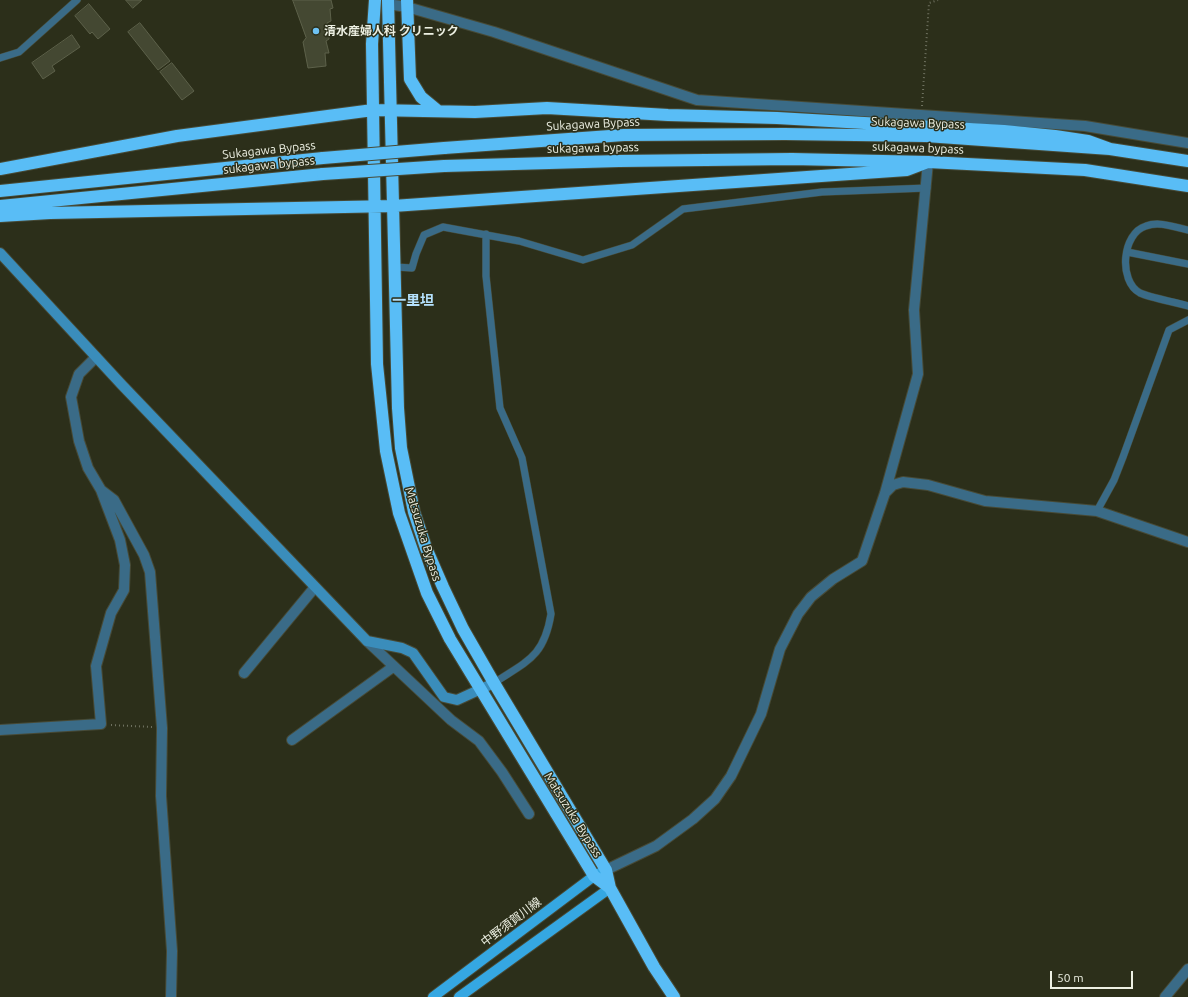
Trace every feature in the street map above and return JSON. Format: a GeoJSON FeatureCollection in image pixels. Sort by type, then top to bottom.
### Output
{"type":"FeatureCollection","features":[{"type":"Feature","properties":{"kind":"highway","name":"Matsuzuka Bypass"},"geometry":{"type":"LineString","coordinates":[[375,0],[372,44],[376,207],[377,364],[386,450],[392,482],[412,554],[427,593],[450,639],[594,876],[610,888]]}},
{"type":"Feature","properties":{"kind":"highway","name":"Matsuzuka Bypass"},"geometry":{"type":"LineString","coordinates":[[388,2],[396,267],[398,401],[401,448],[406,481],[414,512],[440,580],[463,629],[606,870],[610,888],[654,967],[674,997]]}},
{"type":"Feature","properties":{"kind":"highway"},"geometry":{"type":"LineString","coordinates":[[407,3],[410,79],[421,97],[438,111]]}},
{"type":"Feature","properties":{"kind":"highway"},"geometry":{"type":"LineString","coordinates":[[0,169],[177,136],[373,110],[475,112],[547,108],[668,115],[1004,125],[1055,130],[1110,149]]}},
{"type":"Feature","properties":{"kind":"highway","name":"Sukagawa Bypass"},"geometry":{"type":"LineString","coordinates":[[0,191],[323,158],[624,135],[785,134],[926,136],[1110,149],[1188,161]]}},
{"type":"Feature","properties":{"kind":"highway","name":"sukagawa bypass"},"geometry":{"type":"LineString","coordinates":[[0,206],[323,174],[444,166],[627,161],[792,160],[928,162],[1085,170],[1188,186]]}},
{"type":"Feature","properties":{"kind":"highway"},"geometry":{"type":"LineString","coordinates":[[0,216],[50,213],[376,207],[907,170],[928,162]]}},
{"type":"Feature","properties":{"kind":"main road","name":"中野須賀川線"},"geometry":{"type":"LineString","coordinates":[[433,997],[594,876],[606,870]]}},
{"type":"Feature","properties":{"kind":"main road"},"geometry":{"type":"LineString","coordinates":[[459,997],[610,888]]}},
{"type":"Feature","properties":{"kind":"street"},"geometry":{"type":"LineString","coordinates":[[388,2],[407,3],[697,100],[779,104],[921,115],[1004,125]]}},
{"type":"Feature","properties":{"kind":"street"},"geometry":{"type":"LineString","coordinates":[[777,118],[779,104]]}},
{"type":"Feature","properties":{"kind":"street"},"geometry":{"type":"LineString","coordinates":[[1055,130],[1085,126],[1188,143]]}},
{"type":"Feature","properties":{"kind":"street"},"geometry":{"type":"LineString","coordinates":[[606,870],[656,846],[693,819],[722,792],[761,714],[780,649],[798,614],[811,597],[833,579],[862,561],[885,493],[918,374],[914,310],[927,188],[928,162]]}},
{"type":"Feature","properties":{"kind":"street"},"geometry":{"type":"LineString","coordinates":[[1,254],[96,357],[367,641],[451,720],[480,741],[529,814]]}},
{"type":"Feature","properties":{"kind":"street"},"geometry":{"type":"LineString","coordinates":[[0,730],[102,724],[96,666],[112,613],[124,590],[125,565],[120,540],[101,490],[88,468],[79,442],[71,397],[79,374],[96,357]]}},
{"type":"Feature","properties":{"kind":"street"},"geometry":{"type":"LineString","coordinates":[[885,493],[893,485],[903,482],[928,484],[985,501],[1097,511],[1188,542]]}},
{"type":"Feature","properties":{"kind":"street"},"geometry":{"type":"LineString","coordinates":[[101,490],[114,500],[144,555],[150,572],[162,728],[161,796],[172,951],[171,997]]}},
{"type":"Feature","properties":{"kind":"street"},"geometry":{"type":"LineString","coordinates":[[244,673],[315,587]]}},
{"type":"Feature","properties":{"kind":"street"},"geometry":{"type":"LineString","coordinates":[[367,641],[402,648],[413,653],[444,697],[457,700],[494,683]]}},
{"type":"Feature","properties":{"kind":"street"},"geometry":{"type":"LineString","coordinates":[[292,740],[393,667]]}},
{"type":"Feature","properties":{"kind":"street"},"geometry":{"type":"LineString","coordinates":[[1165,997],[1188,969]]}},
{"type":"Feature","properties":{"kind":"lane"},"geometry":{"type":"LineString","coordinates":[[0,58],[19,52],[77,0]]}},
{"type":"Feature","properties":{"kind":"lane"},"geometry":{"type":"LineString","coordinates":[[396,267],[412,268],[424,235],[443,227],[519,241],[583,260],[632,245],[683,209],[822,192],[927,188]]}},
{"type":"Feature","properties":{"kind":"lane"},"geometry":{"type":"LineString","coordinates":[[1188,230],[1158,224],[1146,226],[1131,236],[1125,264],[1132,286],[1140,293],[1188,306]]}},
{"type":"Feature","properties":{"kind":"lane"},"geometry":{"type":"LineString","coordinates":[[486,234],[486,276],[500,408],[522,458],[551,614],[548,632],[535,656],[494,683]]}},
{"type":"Feature","properties":{"kind":"lane"},"geometry":{"type":"LineString","coordinates":[[1127,252],[1188,264]]}},
{"type":"Feature","properties":{"kind":"lane"},"geometry":{"type":"LineString","coordinates":[[1097,511],[1114,480],[1169,330],[1188,320]]}},
{"type":"Feature","properties":{"kind":"path"},"geometry":{"type":"LineString","coordinates":[[921,115],[929,3],[938,0]]}},
{"type":"Feature","properties":{"kind":"path"},"geometry":{"type":"LineString","coordinates":[[102,724],[162,728]]}},
{"type":"Feature","properties":{"kind":"building"},"geometry":{"type":"Polygon","coordinates":[[[126,0],[142,0],[133,8],[126,0]]]}},
{"type":"Feature","properties":{"kind":"building","name":"清水産婦人科 クリニック"},"geometry":{"type":"Polygon","coordinates":[[[293,0],[331,0],[333,8],[330,9],[331,21],[327,23],[329,39],[326,41],[329,53],[325,53],[326,66],[308,68],[303,42],[306,38],[293,0]]]}},
{"type":"Feature","properties":{"kind":"building"},"geometry":{"type":"Polygon","coordinates":[[[89,4],[110,29],[98,39],[92,32],[90,34],[75,16],[89,4]]]}},
{"type":"Feature","properties":{"kind":"building"},"geometry":{"type":"Polygon","coordinates":[[[140,23],[170,61],[158,70],[128,32],[140,23]]]}},
{"type":"Feature","properties":{"kind":"building"},"geometry":{"type":"Polygon","coordinates":[[[72,35],[80,47],[52,66],[55,71],[43,79],[32,63],[72,35]]]}},
{"type":"Feature","properties":{"kind":"building"},"geometry":{"type":"Polygon","coordinates":[[[172,63],[194,91],[182,100],[160,72],[172,63]]]}},
{"type":"Feature","properties":{"kind":"place","name":"清水産婦人科 クリニック"},"geometry":{"type":"Point","coordinates":[316,31]}},
{"type":"Feature","properties":{"kind":"district","name":"一里坦"},"geometry":{"type":"Point","coordinates":[413,300]}}]}
